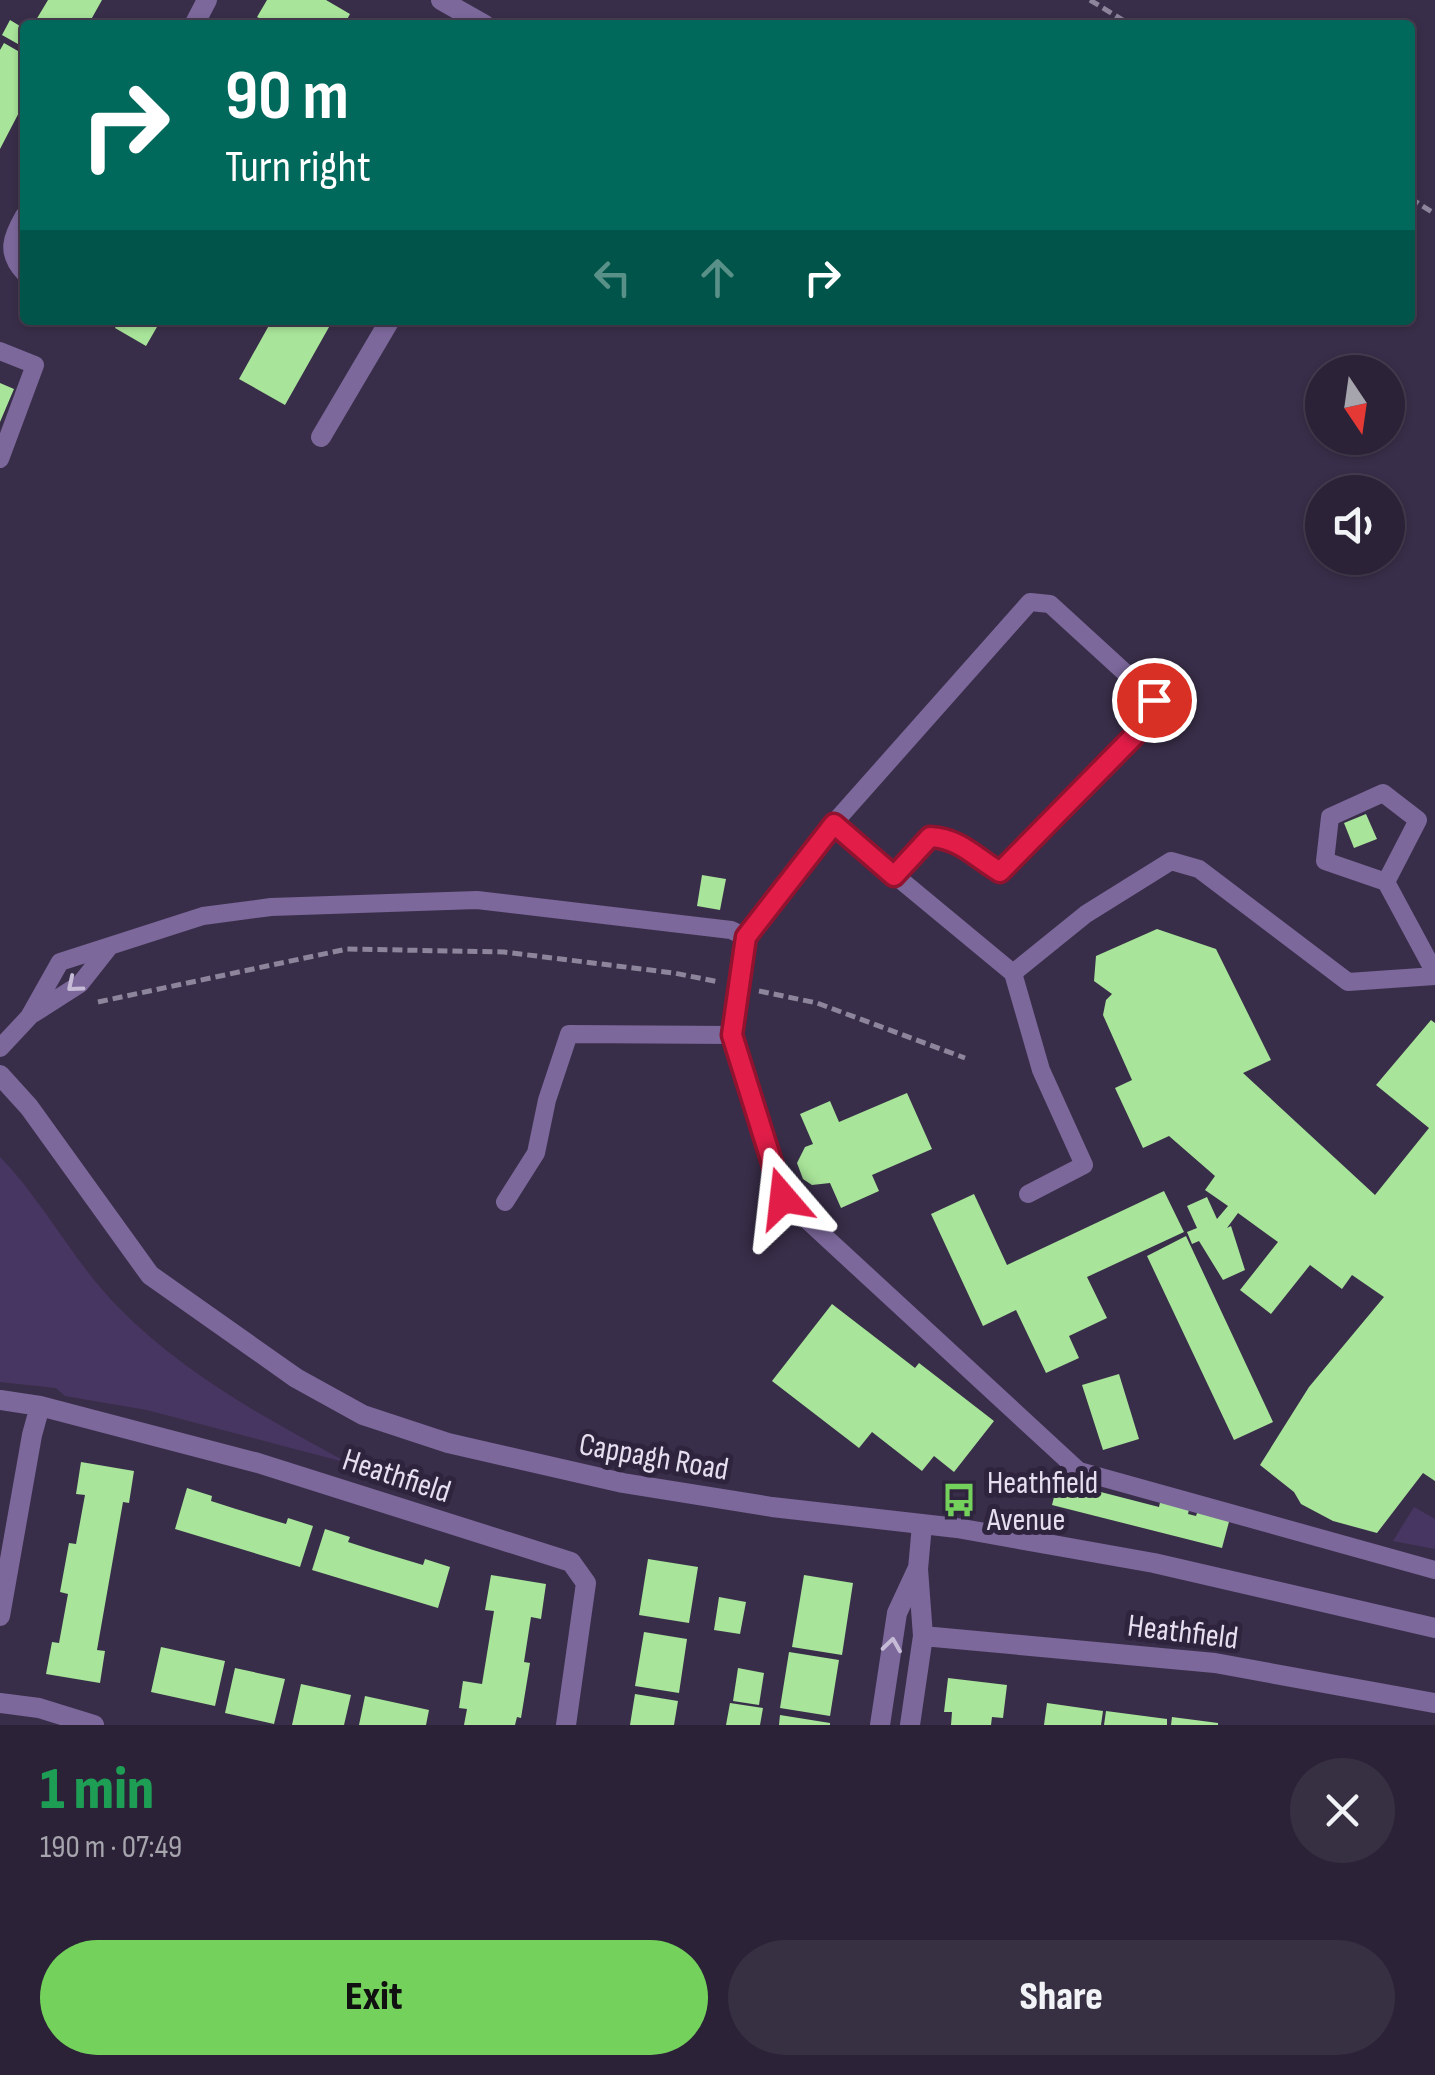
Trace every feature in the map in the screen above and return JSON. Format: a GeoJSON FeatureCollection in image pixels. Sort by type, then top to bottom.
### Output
{"type":"FeatureCollection","features":[{"type":"Feature","properties":{"kind":"street"},"geometry":{"type":"LineString","coordinates":[[441,0],[475,20]]}},
{"type":"Feature","properties":{"kind":"street"},"geometry":{"type":"LineString","coordinates":[[20,226],[11,243],[20,264]]}},
{"type":"Feature","properties":{"kind":"street"},"geometry":{"type":"LineString","coordinates":[[322,438],[387,325]]}},
{"type":"Feature","properties":{"kind":"street","name":"Cappagh Road"},"geometry":{"type":"LineString","coordinates":[[0,1075],[29,1106],[150,1275],[296,1378],[363,1415],[448,1444],[623,1483],[772,1507],[922,1525],[1154,1563],[1435,1628]]}},
{"type":"Feature","properties":{"kind":"street","name":"Heathfield"},"geometry":{"type":"LineString","coordinates":[[0,1400],[40,1406],[258,1462],[571,1562],[586,1583],[566,1725]]}},
{"type":"Feature","properties":{"kind":"street"},"geometry":{"type":"LineString","coordinates":[[0,1616],[40,1406]]}},
{"type":"Feature","properties":{"kind":"street"},"geometry":{"type":"LineString","coordinates":[[910,1725],[923,1636],[918,1569],[922,1525]]}},
{"type":"Feature","properties":{"kind":"street"},"geometry":{"type":"LineString","coordinates":[[880,1725],[897,1613],[918,1569]]}},
{"type":"Feature","properties":{"kind":"street","name":"Heathfield"},"geometry":{"type":"LineString","coordinates":[[923,1636],[1215,1663],[1434,1703]]}},
{"type":"Feature","properties":{"kind":"street"},"geometry":{"type":"LineString","coordinates":[[0,1703],[38,1708],[94,1725]]}},
{"type":"Feature","properties":{"kind":"lane"},"geometry":{"type":"LineString","coordinates":[[0,350],[35,365],[0,459]]}},
{"type":"Feature","properties":{"kind":"lane"},"geometry":{"type":"LineString","coordinates":[[894,876],[930,837],[952,838],[1000,872],[1136,734],[1154,700],[1050,604],[1030,602],[834,824],[746,937],[732,1035],[783,1198],[1079,1471],[1435,1570]]}},
{"type":"Feature","properties":{"kind":"lane"},"geometry":{"type":"LineString","coordinates":[[1012,973],[1086,914],[1172,861],[1199,869],[1348,982],[1435,974],[1386,882],[1326,860],[1330,817],[1383,793],[1418,820],[1386,882]]}},
{"type":"Feature","properties":{"kind":"lane"},"geometry":{"type":"LineString","coordinates":[[834,824],[1012,973],[1041,1070],[1084,1165],[1028,1194]]}},
{"type":"Feature","properties":{"kind":"lane"},"geometry":{"type":"LineString","coordinates":[[0,1048],[29,1017],[60,962],[203,916],[271,907],[477,900],[730,930],[746,937]]}},
{"type":"Feature","properties":{"kind":"lane"},"geometry":{"type":"LineString","coordinates":[[29,1017],[80,984],[111,944]]}},
{"type":"Feature","properties":{"kind":"lane"},"geometry":{"type":"LineString","coordinates":[[505,1202],[536,1153],[547,1100],[568,1034],[732,1035]]}},
{"type":"Feature","properties":{"kind":"path"},"geometry":{"type":"LineString","coordinates":[[1090,0],[1122,20]]}},
{"type":"Feature","properties":{"kind":"path"},"geometry":{"type":"LineString","coordinates":[[90,1004],[347,950],[504,952],[674,973],[817,1003],[965,1058]]}},
{"type":"Feature","properties":{"kind":"shaded area"},"geometry":{"type":"Polygon","coordinates":[[[0,1157],[103,1290],[144,1332],[228,1394],[348,1463],[147,1410],[65,1396],[56,1388],[0,1382],[0,1157]]]}},
{"type":"Feature","properties":{"kind":"shaded area"},"geometry":{"type":"Polygon","coordinates":[[[1414,1507],[1435,1519],[1435,1549],[1393,1541],[1414,1507]]]}},
{"type":"Feature","properties":{"kind":"building"},"geometry":{"type":"Polygon","coordinates":[[[48,0],[102,0],[91,20],[36,20],[48,0]]]}},
{"type":"Feature","properties":{"kind":"building"},"geometry":{"type":"Polygon","coordinates":[[[267,0],[326,0],[350,14],[347,20],[257,17],[267,0]]]}},
{"type":"Feature","properties":{"kind":"building"},"geometry":{"type":"Polygon","coordinates":[[[10,20],[20,26],[20,45],[2,35],[10,20]]]}},
{"type":"Feature","properties":{"kind":"building"},"geometry":{"type":"Polygon","coordinates":[[[4,43],[20,52],[20,111],[0,149],[0,50],[4,43]]]}},
{"type":"Feature","properties":{"kind":"building"},"geometry":{"type":"Polygon","coordinates":[[[116,325],[158,325],[146,346],[115,328],[116,325]]]}},
{"type":"Feature","properties":{"kind":"building"},"geometry":{"type":"Polygon","coordinates":[[[269,325],[330,325],[285,405],[239,379],[269,325]]]}},
{"type":"Feature","properties":{"kind":"building"},"geometry":{"type":"Polygon","coordinates":[[[0,383],[14,389],[0,422],[0,383]]]}},
{"type":"Feature","properties":{"kind":"building"},"geometry":{"type":"Polygon","coordinates":[[[1366,814],[1377,839],[1354,848],[1344,823],[1366,814]]]}},
{"type":"Feature","properties":{"kind":"building"},"geometry":{"type":"Polygon","coordinates":[[[702,875],[726,879],[720,910],[697,906],[702,875]]]}},
{"type":"Feature","properties":{"kind":"building"},"geometry":{"type":"Polygon","coordinates":[[[1157,929],[1216,949],[1271,1060],[1243,1073],[1375,1195],[1429,1128],[1376,1085],[1431,1020],[1435,1023],[1435,1481],[1423,1473],[1377,1533],[1333,1521],[1301,1504],[1294,1492],[1260,1465],[1309,1387],[1384,1297],[1352,1275],[1342,1289],[1310,1265],[1271,1314],[1240,1290],[1278,1242],[1238,1213],[1227,1228],[1231,1226],[1245,1270],[1223,1280],[1199,1241],[1192,1244],[1187,1232],[1197,1228],[1187,1206],[1207,1197],[1217,1219],[1228,1206],[1205,1190],[1215,1176],[1169,1136],[1143,1148],[1115,1088],[1132,1080],[1103,1015],[1106,1000],[1112,994],[1094,981],[1096,956],[1157,929]]]}},
{"type":"Feature","properties":{"kind":"building"},"geometry":{"type":"Polygon","coordinates":[[[907,1093],[932,1149],[872,1175],[879,1191],[841,1208],[830,1183],[812,1185],[803,1179],[797,1163],[805,1147],[813,1144],[800,1114],[830,1101],[839,1122],[907,1093]]]}},
{"type":"Feature","properties":{"kind":"building"},"geometry":{"type":"Polygon","coordinates":[[[1164,1191],[1184,1232],[1087,1277],[1107,1318],[1069,1336],[1079,1358],[1046,1373],[1016,1310],[983,1326],[931,1214],[974,1194],[1007,1265],[1164,1191]]]}},
{"type":"Feature","properties":{"kind":"building"},"geometry":{"type":"Polygon","coordinates":[[[1186,1236],[1273,1422],[1234,1440],[1147,1256],[1186,1236]]]}},
{"type":"Feature","properties":{"kind":"building"},"geometry":{"type":"Polygon","coordinates":[[[832,1304],[915,1368],[919,1363],[994,1421],[954,1472],[934,1456],[922,1471],[872,1432],[859,1448],[772,1381],[832,1304]]]}},
{"type":"Feature","properties":{"kind":"building"},"geometry":{"type":"Polygon","coordinates":[[[1119,1374],[1139,1439],[1103,1450],[1082,1385],[1119,1374]]]}},
{"type":"Feature","properties":{"kind":"building"},"geometry":{"type":"Polygon","coordinates":[[[81,1462],[134,1471],[129,1503],[123,1502],[97,1650],[105,1651],[100,1683],[46,1674],[52,1642],[59,1643],[68,1594],[60,1592],[69,1543],[76,1544],[85,1495],[76,1494],[81,1462]]]}},
{"type":"Feature","properties":{"kind":"building"},"geometry":{"type":"Polygon","coordinates":[[[1058,1481],[1159,1507],[1161,1498],[1190,1505],[1188,1514],[1196,1516],[1198,1510],[1230,1518],[1222,1548],[1052,1505],[1058,1481]]]}},
{"type":"Feature","properties":{"kind":"building"},"geometry":{"type":"Polygon","coordinates":[[[187,1488],[236,1509],[286,1524],[288,1518],[313,1526],[300,1567],[175,1529],[187,1488]]]}},
{"type":"Feature","properties":{"kind":"building"},"geometry":{"type":"Polygon","coordinates":[[[325,1529],[373,1550],[423,1565],[425,1559],[450,1567],[438,1608],[312,1570],[325,1529]]]}},
{"type":"Feature","properties":{"kind":"building"},"geometry":{"type":"Polygon","coordinates":[[[648,1559],[698,1567],[689,1623],[639,1615],[648,1559]]]}},
{"type":"Feature","properties":{"kind":"building"},"geometry":{"type":"Polygon","coordinates":[[[491,1575],[546,1584],[541,1619],[531,1617],[524,1662],[530,1663],[521,1718],[517,1717],[515,1725],[464,1725],[467,1709],[459,1708],[463,1681],[482,1684],[494,1611],[485,1610],[491,1575]]]}},
{"type":"Feature","properties":{"kind":"building"},"geometry":{"type":"Polygon","coordinates":[[[804,1575],[853,1583],[842,1655],[792,1647],[804,1575]]]}},
{"type":"Feature","properties":{"kind":"building"},"geometry":{"type":"Polygon","coordinates":[[[719,1597],[746,1602],[740,1634],[714,1630],[719,1597]]]}},
{"type":"Feature","properties":{"kind":"building"},"geometry":{"type":"Polygon","coordinates":[[[644,1632],[687,1639],[679,1693],[635,1686],[644,1632]]]}},
{"type":"Feature","properties":{"kind":"building"},"geometry":{"type":"Polygon","coordinates":[[[161,1647],[225,1661],[215,1706],[151,1692],[161,1647]]]}},
{"type":"Feature","properties":{"kind":"building"},"geometry":{"type":"Polygon","coordinates":[[[789,1652],[839,1660],[830,1716],[780,1708],[789,1652]]]}},
{"type":"Feature","properties":{"kind":"building"},"geometry":{"type":"Polygon","coordinates":[[[235,1668],[285,1679],[274,1724],[225,1713],[235,1668]]]}},
{"type":"Feature","properties":{"kind":"building"},"geometry":{"type":"Polygon","coordinates":[[[738,1668],[764,1673],[759,1705],[733,1701],[738,1668]]]}},
{"type":"Feature","properties":{"kind":"building"},"geometry":{"type":"Polygon","coordinates":[[[948,1678],[1007,1685],[1003,1718],[992,1717],[991,1725],[951,1725],[952,1712],[944,1712],[948,1678]]]}},
{"type":"Feature","properties":{"kind":"building"},"geometry":{"type":"Polygon","coordinates":[[[301,1684],[351,1695],[344,1725],[292,1725],[301,1684]]]}},
{"type":"Feature","properties":{"kind":"building"},"geometry":{"type":"Polygon","coordinates":[[[635,1694],[678,1701],[674,1725],[630,1725],[635,1694]]]}},
{"type":"Feature","properties":{"kind":"building"},"geometry":{"type":"Polygon","coordinates":[[[365,1696],[429,1710],[426,1725],[359,1725],[365,1696]]]}},
{"type":"Feature","properties":{"kind":"building"},"geometry":{"type":"Polygon","coordinates":[[[730,1703],[763,1708],[760,1725],[726,1725],[730,1703]]]}},
{"type":"Feature","properties":{"kind":"building"},"geometry":{"type":"Polygon","coordinates":[[[1047,1703],[1103,1711],[1101,1725],[1044,1725],[1047,1703]]]}},
{"type":"Feature","properties":{"kind":"building"},"geometry":{"type":"Polygon","coordinates":[[[1106,1711],[1167,1719],[1167,1725],[1104,1725],[1106,1711]]]}},
{"type":"Feature","properties":{"kind":"building"},"geometry":{"type":"Polygon","coordinates":[[[780,1715],[830,1723],[830,1725],[779,1725],[780,1715]]]}},
{"type":"Feature","properties":{"kind":"building"},"geometry":{"type":"Polygon","coordinates":[[[1172,1717],[1218,1723],[1218,1725],[1171,1725],[1172,1717]]]}},
{"type":"Feature","properties":{"kind":"place","name":"Heathfield Avenue"},"geometry":{"type":"Point","coordinates":[959,1500]}},
{"type":"Feature","properties":{"kind":"route"},"geometry":{"type":"LineString","coordinates":[[783,1198],[732,1035],[746,937],[834,824],[894,876],[930,837],[952,838],[1000,872],[1136,734],[1154,700]]}}]}
